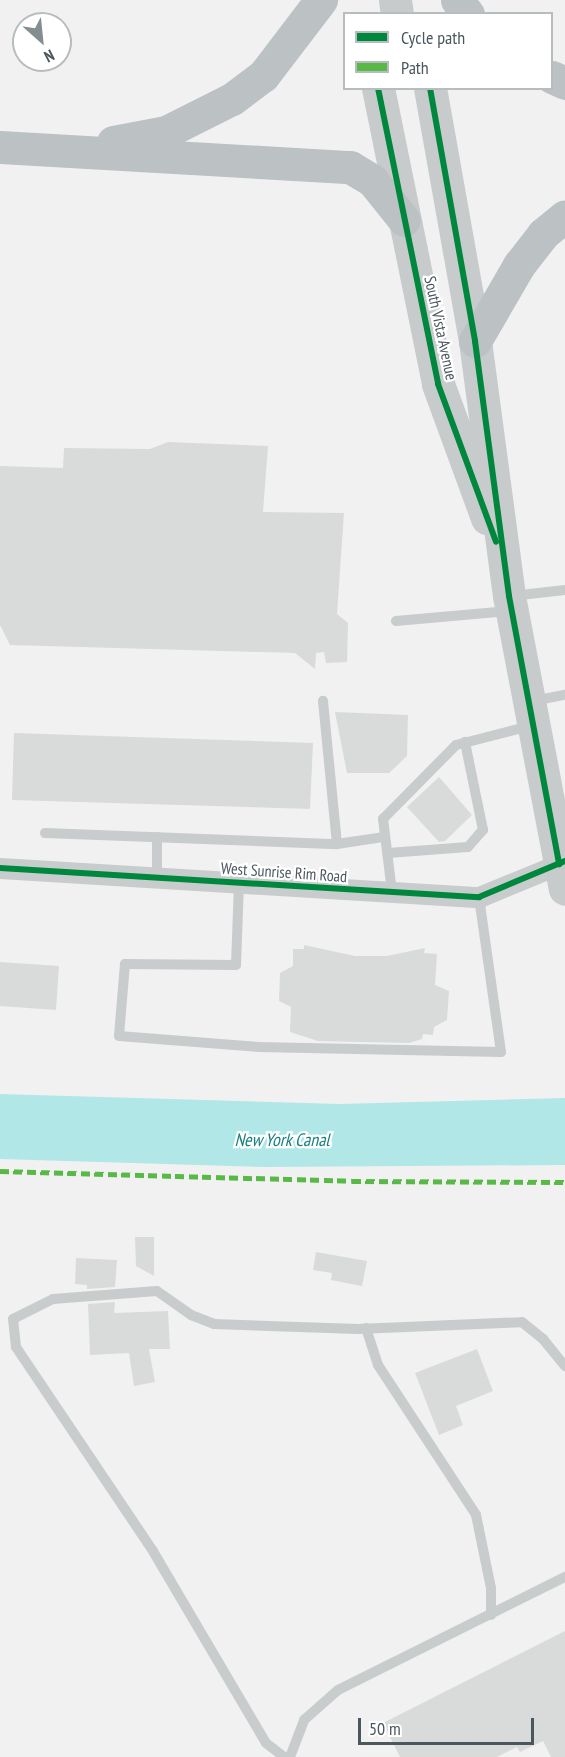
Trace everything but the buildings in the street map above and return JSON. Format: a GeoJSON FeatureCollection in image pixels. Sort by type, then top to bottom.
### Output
{"type":"FeatureCollection","features":[{"type":"Feature","properties":{"kind":"highway"},"geometry":{"type":"LineString","coordinates":[[76,149],[166,132],[199,118],[263,76],[316,8]]}},
{"type":"Feature","properties":{"kind":"highway"},"geometry":{"type":"LineString","coordinates":[[0,147],[76,149],[203,161],[350,167],[372,180],[404,220]]}},
{"type":"Feature","properties":{"kind":"highway"},"geometry":{"type":"LineString","coordinates":[[475,341],[519,265],[543,234],[565,216]]}},
{"type":"Feature","properties":{"kind":"main road","name":"South Vista Avenue"},"geometry":{"type":"LineString","coordinates":[[378,90],[438,384],[508,591]]}},
{"type":"Feature","properties":{"kind":"main road","name":"South Vista Avenue"},"geometry":{"type":"LineString","coordinates":[[430,90],[475,341],[508,591],[562,877]]}},
{"type":"Feature","properties":{"kind":"street","name":"West Sunrise Rim Road"},"geometry":{"type":"LineString","coordinates":[[0,868],[479,897],[562,877]]}},
{"type":"Feature","properties":{"kind":"lane"},"geometry":{"type":"LineString","coordinates":[[396,621],[508,591],[565,590]]}},
{"type":"Feature","properties":{"kind":"lane"},"geometry":{"type":"LineString","coordinates":[[392,892],[382,819],[456,745],[531,714],[565,695]]}},
{"type":"Feature","properties":{"kind":"lane"},"geometry":{"type":"LineString","coordinates":[[323,701],[337,844]]}},
{"type":"Feature","properties":{"kind":"lane"},"geometry":{"type":"LineString","coordinates":[[388,853],[468,847],[483,830],[465,742]]}},
{"type":"Feature","properties":{"kind":"lane"},"geometry":{"type":"LineString","coordinates":[[45,833],[337,844],[384,837]]}},
{"type":"Feature","properties":{"kind":"lane"},"geometry":{"type":"LineString","coordinates":[[157,837],[157,878]]}},
{"type":"Feature","properties":{"kind":"lane"},"geometry":{"type":"LineString","coordinates":[[239,883],[236,965],[125,964],[119,1036],[258,1047],[501,1052],[479,897]]}},
{"type":"Feature","properties":{"kind":"lane"},"geometry":{"type":"LineString","coordinates":[[284,1757],[266,1743],[153,1551],[16,1347],[13,1319],[54,1299],[157,1292],[191,1315],[214,1324],[366,1329],[522,1322],[543,1338],[565,1366]]}},
{"type":"Feature","properties":{"kind":"lane"},"geometry":{"type":"LineString","coordinates":[[366,1329],[378,1365],[476,1515],[491,1588],[491,1615]]}},
{"type":"Feature","properties":{"kind":"lane"},"geometry":{"type":"LineString","coordinates":[[290,1757],[304,1720],[338,1690],[565,1577]]}},
{"type":"Feature","properties":{"kind":"water","name":"New York Canal"},"geometry":{"type":"Polygon","coordinates":[[[0,1094],[339,1104],[565,1098],[565,1165],[266,1167],[0,1159],[0,1094]]]}},
{"type":"Feature","properties":{"kind":"marked path"},"geometry":{"type":"LineString","coordinates":[[0,1171],[352,1181],[565,1182]]}},
{"type":"Feature","properties":{"kind":"cycle path"},"geometry":{"type":"LineString","coordinates":[[378,90],[438,384],[496,542]]}},
{"type":"Feature","properties":{"kind":"cycle path"},"geometry":{"type":"LineString","coordinates":[[430,90],[475,341],[509,596],[559,864]]}},
{"type":"Feature","properties":{"kind":"cycle path"},"geometry":{"type":"LineString","coordinates":[[0,868],[479,897],[565,861]]}}]}
